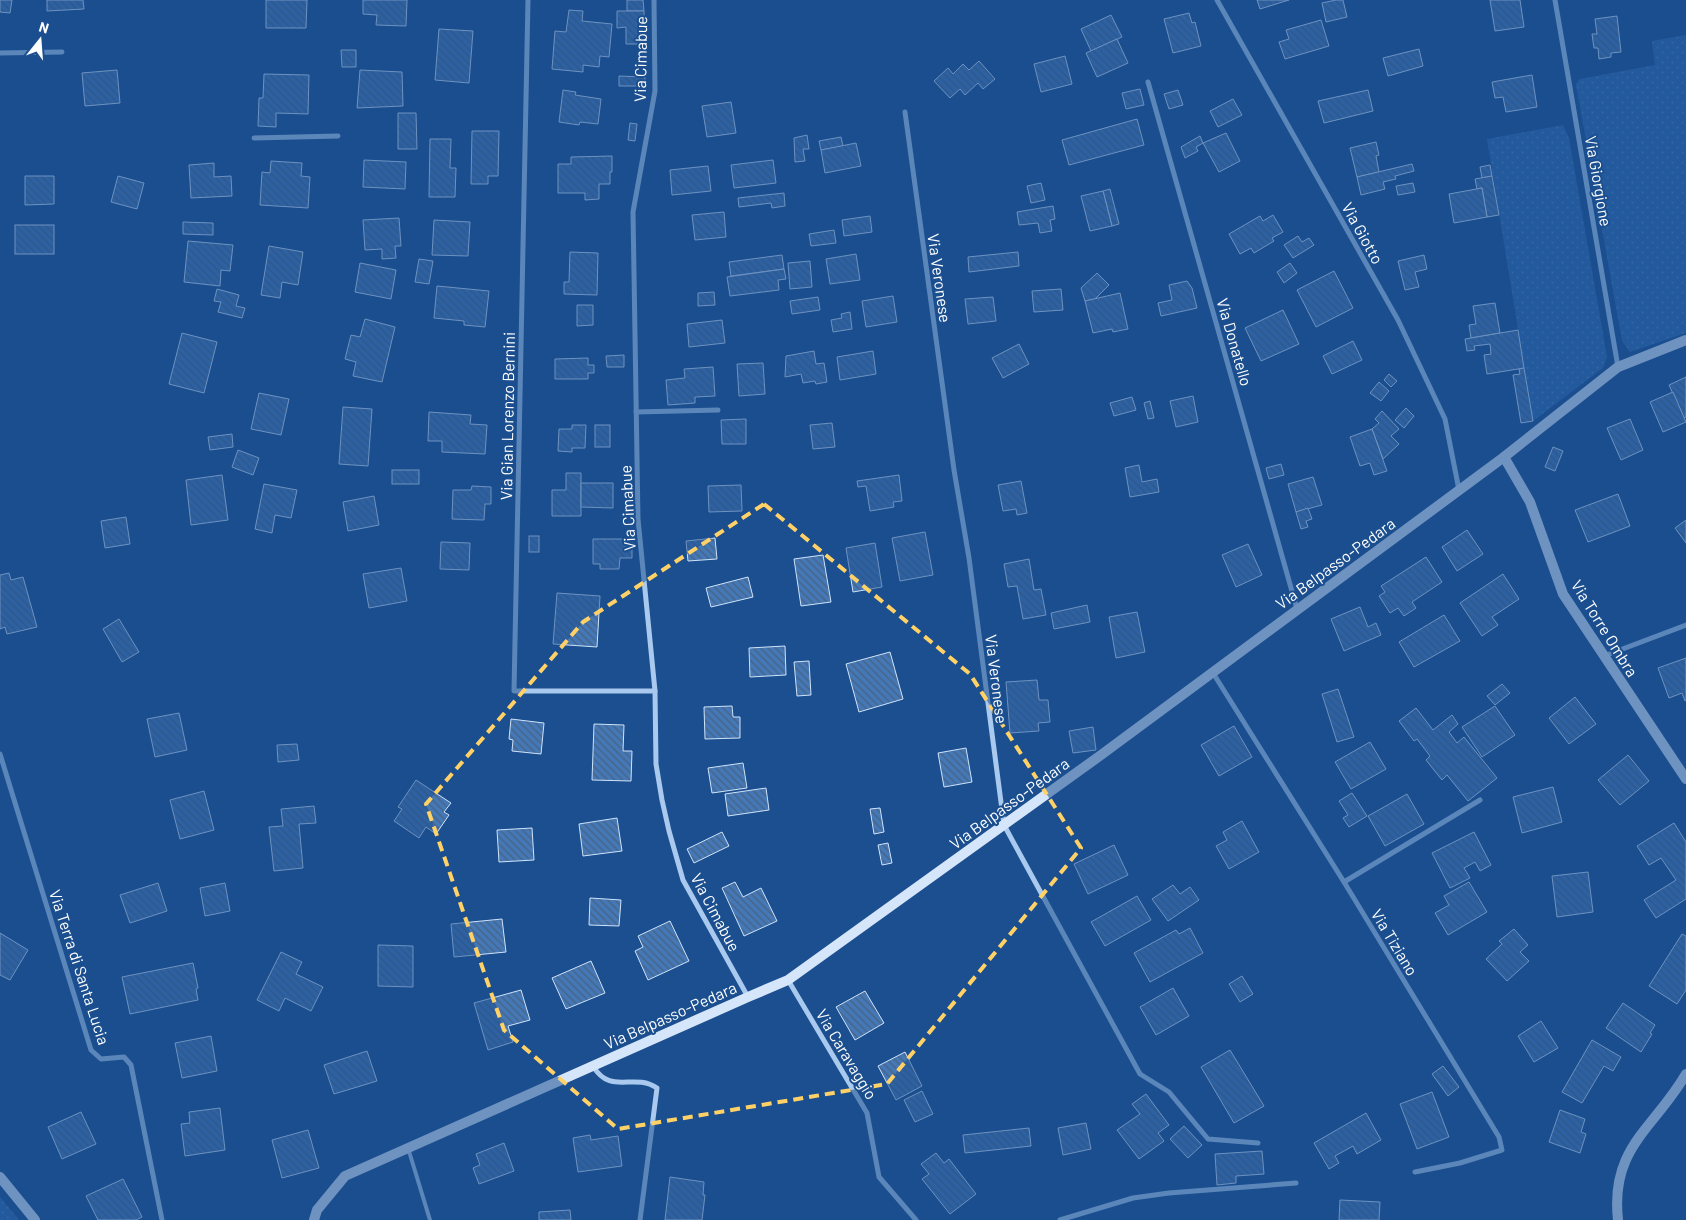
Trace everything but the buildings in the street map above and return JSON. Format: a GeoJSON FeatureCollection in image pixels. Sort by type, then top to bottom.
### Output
{"type":"FeatureCollection","features":[{"type":"Feature","properties":{"kind":"street","name":"Via Gian Lorenzo Bernini"},"geometry":{"type":"LineString","coordinates":[[528,0],[514,691],[655,691]]}},
{"type":"Feature","properties":{"kind":"street","name":"Via Cimabue"},"geometry":{"type":"LineString","coordinates":[[654,0],[655,91],[633,212],[638,519],[655,691],[656,764],[667,823],[683,880],[748,996]]}},
{"type":"Feature","properties":{"kind":"street","name":"Via Giotto"},"geometry":{"type":"LineString","coordinates":[[1217,0],[1398,320],[1445,419],[1459,490]]}},
{"type":"Feature","properties":{"kind":"street","name":"Via Giorgione"},"geometry":{"type":"LineString","coordinates":[[1554,0],[1618,367]]}},
{"type":"Feature","properties":{"kind":"street"},"geometry":{"type":"LineString","coordinates":[[0,53],[62,52]]}},
{"type":"Feature","properties":{"kind":"street","name":"Via Donatello"},"geometry":{"type":"LineString","coordinates":[[1148,82],[1298,610]]}},
{"type":"Feature","properties":{"kind":"street","name":"Via Veronese"},"geometry":{"type":"LineString","coordinates":[[905,112],[954,470],[969,558],[1004,825],[1140,1074],[1169,1092],[1208,1139],[1258,1143]]}},
{"type":"Feature","properties":{"kind":"street"},"geometry":{"type":"LineString","coordinates":[[254,138],[338,136]]}},
{"type":"Feature","properties":{"kind":"street","name":"Via Belpasso-Pedara"},"geometry":{"type":"LineString","coordinates":[[314,1220],[317,1210],[345,1176],[748,996],[788,980],[1298,610],[1504,457],[1618,367],[1686,340]]}},
{"type":"Feature","properties":{"kind":"street"},"geometry":{"type":"LineString","coordinates":[[636,412],[718,410]]}},
{"type":"Feature","properties":{"kind":"street","name":"Via Torre Ombra"},"geometry":{"type":"LineString","coordinates":[[1504,457],[1530,502],[1563,594],[1686,778]]}},
{"type":"Feature","properties":{"kind":"street"},"geometry":{"type":"LineString","coordinates":[[1604,656],[1686,624]]}},
{"type":"Feature","properties":{"kind":"street","name":"Via Tiziano"},"geometry":{"type":"LineString","coordinates":[[1213,672],[1344,882],[1499,1137],[1502,1150],[1460,1163],[1415,1172]]}},
{"type":"Feature","properties":{"kind":"street","name":"Via Terra di Santa Lucia"},"geometry":{"type":"LineString","coordinates":[[0,754],[92,1050],[101,1059],[124,1057],[131,1065],[162,1220]]}},
{"type":"Feature","properties":{"kind":"street"},"geometry":{"type":"LineString","coordinates":[[1344,882],[1480,800]]}},
{"type":"Feature","properties":{"kind":"street","name":"Via Caravaggio"},"geometry":{"type":"LineString","coordinates":[[788,980],[867,1113],[879,1176],[916,1220]]}},
{"type":"Feature","properties":{"kind":"street"},"geometry":{"type":"LineString","coordinates":[[593,1066],[603,1079],[608,1081],[650,1083],[657,1088],[640,1220]]}},
{"type":"Feature","properties":{"kind":"street"},"geometry":{"type":"LineString","coordinates":[[1618,1220],[1616,1201],[1619,1179],[1626,1160],[1635,1141],[1678,1087],[1686,1074]]}},
{"type":"Feature","properties":{"kind":"street"},"geometry":{"type":"LineString","coordinates":[[0,1177],[35,1220]]}},
{"type":"Feature","properties":{"kind":"street"},"geometry":{"type":"LineString","coordinates":[[1060,1220],[1133,1198],[1168,1193],[1296,1182]]}},
{"type":"Feature","properties":{"kind":"lane"},"geometry":{"type":"LineString","coordinates":[[408,1148],[430,1220]]}},
{"type":"Feature","properties":{"kind":"highlighted area"},"geometry":{"type":"Polygon","coordinates":[[[764,504],[970,674],[1081,848],[887,1084],[618,1129],[504,1030],[426,804],[583,622],[764,504]]]}},
{"type":"Feature","properties":{"kind":"shaded area"},"geometry":{"type":"Polygon","coordinates":[[[1686,35],[1686,333],[1630,352],[1622,341],[1576,84],[1580,79],[1655,65],[1652,41],[1686,35]]]}},
{"type":"Feature","properties":{"kind":"shaded area"},"geometry":{"type":"Polygon","coordinates":[[[1563,125],[1569,138],[1607,357],[1603,368],[1533,421],[1487,139],[1563,125]]]}},
{"type":"Feature","properties":{"kind":"shaded area"},"geometry":{"type":"Polygon","coordinates":[[[0,1197],[19,1220],[0,1220],[0,1197]]]}}]}
